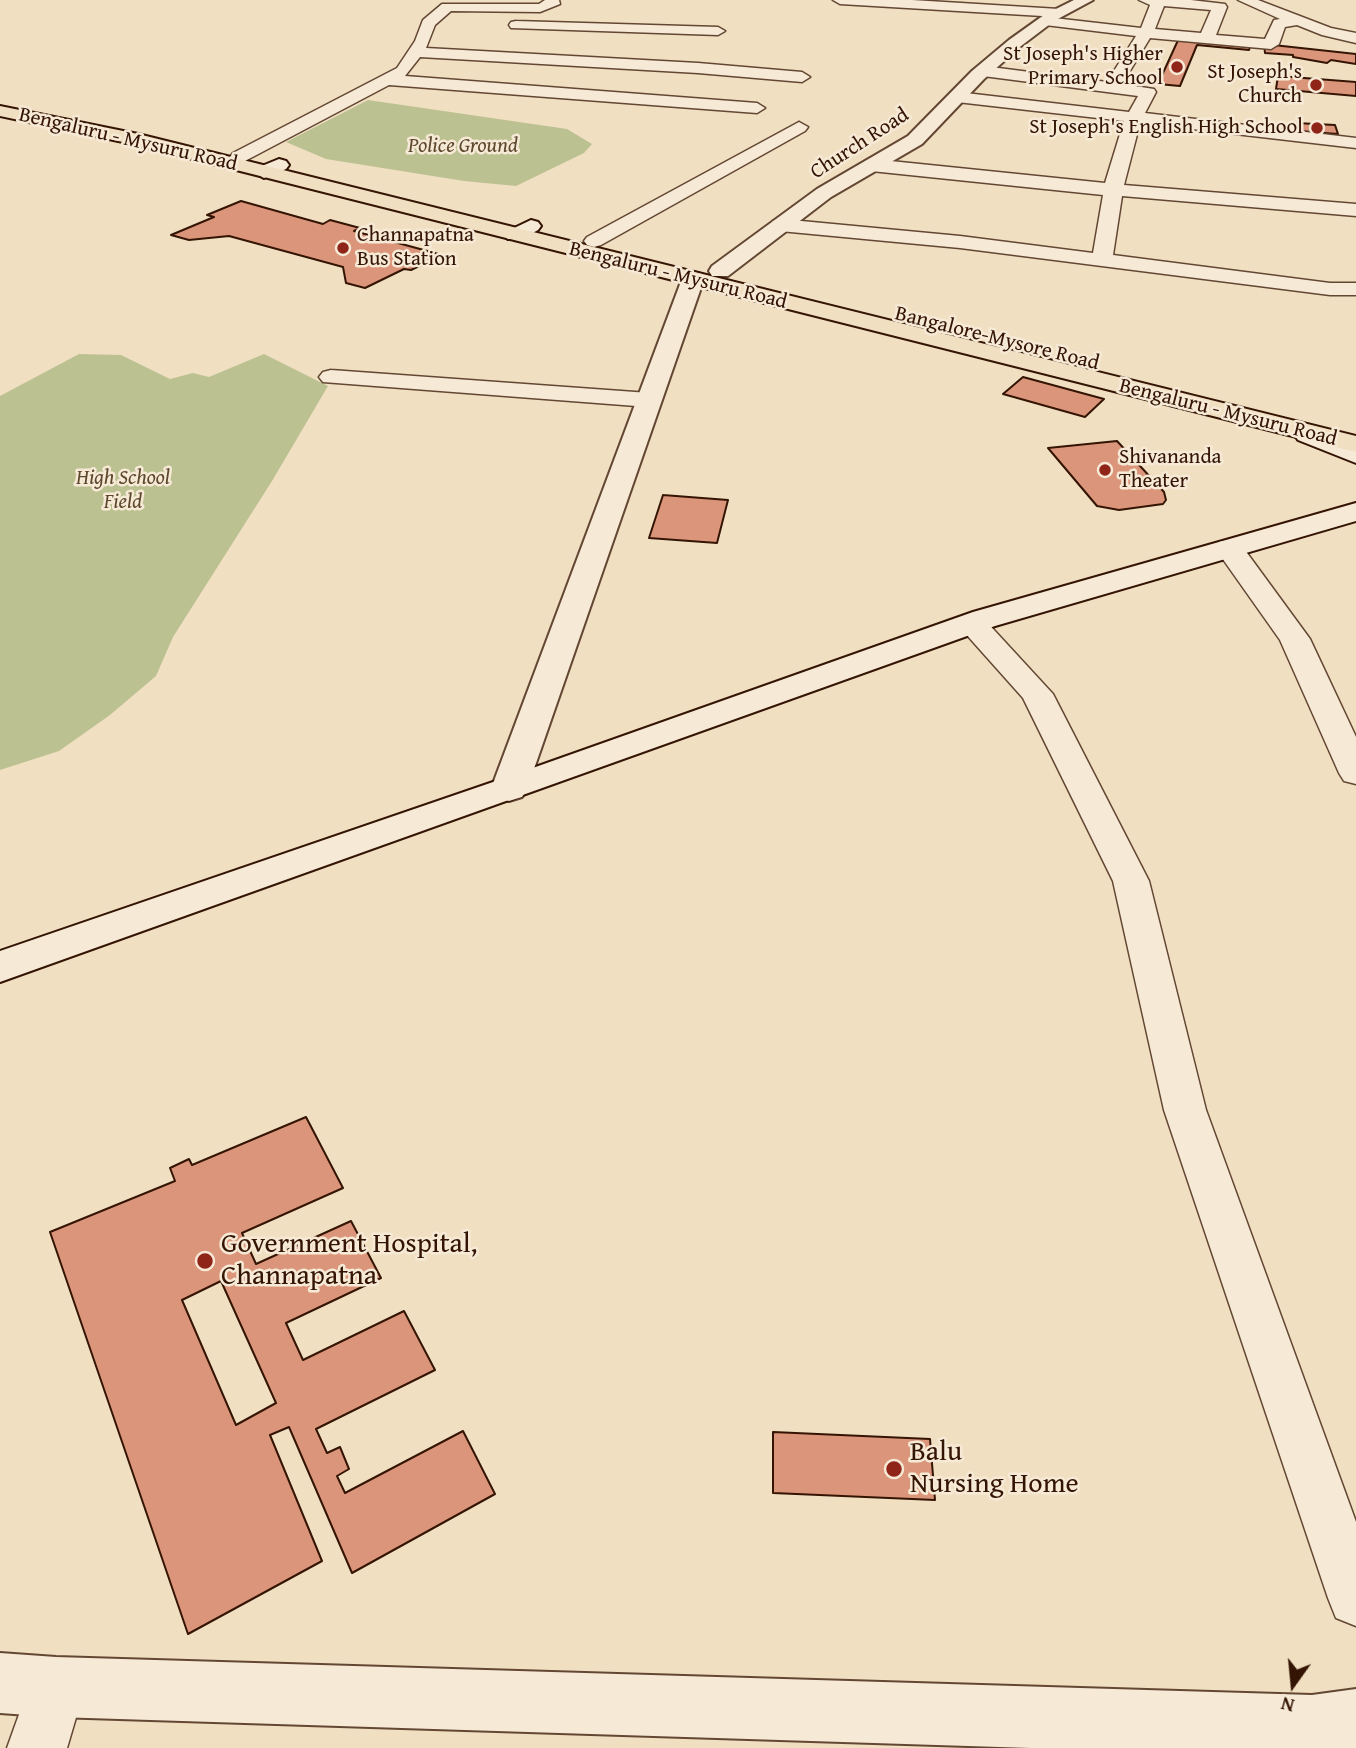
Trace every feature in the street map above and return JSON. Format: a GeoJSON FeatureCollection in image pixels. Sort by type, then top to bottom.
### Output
{"type":"FeatureCollection","features":[{"type":"Feature","properties":{"kind":"main road","name":"Bengaluru - Mysuru Road"},"geometry":{"type":"LineString","coordinates":[[0,102],[115,126],[272,168]]}},
{"type":"Feature","properties":{"kind":"main road","name":"Bengaluru - Mysuru Road"},"geometry":{"type":"LineString","coordinates":[[0,111],[272,168],[706,275],[1356,444]]}},
{"type":"Feature","properties":{"kind":"main road","name":"Bengaluru - Mysuru Road"},"geometry":{"type":"LineString","coordinates":[[523,230],[594,241],[706,275]]}},
{"type":"Feature","properties":{"kind":"main road","name":"Bangalore-Mysore Road"},"geometry":{"type":"LineString","coordinates":[[706,275],[1356,425]]}},
{"type":"Feature","properties":{"kind":"street"},"geometry":{"type":"LineString","coordinates":[[239,157],[403,71],[424,41],[428,23],[447,7],[540,8],[553,4],[552,0]]}},
{"type":"Feature","properties":{"kind":"street"},"geometry":{"type":"LineString","coordinates":[[840,0],[1052,17],[1146,33],[1271,44],[1279,23],[1297,21]]}},
{"type":"Feature","properties":{"kind":"street","name":"Church Road"},"geometry":{"type":"LineString","coordinates":[[706,275],[824,193],[915,140],[983,71],[1052,17],[1086,0]]}},
{"type":"Feature","properties":{"kind":"street"},"geometry":{"type":"LineString","coordinates":[[1245,0],[1326,32],[1356,38]]}},
{"type":"Feature","properties":{"kind":"street"},"geometry":{"type":"LineString","coordinates":[[1112,86],[1146,33],[1153,1],[1220,7],[1207,38]]}},
{"type":"Feature","properties":{"kind":"street"},"geometry":{"type":"LineString","coordinates":[[428,23],[456,23]]}},
{"type":"Feature","properties":{"kind":"street"},"geometry":{"type":"LineString","coordinates":[[497,24],[718,31]]}},
{"type":"Feature","properties":{"kind":"street"},"geometry":{"type":"LineString","coordinates":[[416,52],[698,68],[803,78]]}},
{"type":"Feature","properties":{"kind":"street"},"geometry":{"type":"LineString","coordinates":[[983,71],[1148,92],[1133,119],[1114,191],[1102,261]]}},
{"type":"Feature","properties":{"kind":"street"},"geometry":{"type":"LineString","coordinates":[[390,80],[757,108]]}},
{"type":"Feature","properties":{"kind":"street"},"geometry":{"type":"LineString","coordinates":[[957,97],[1356,144]]}},
{"type":"Feature","properties":{"kind":"street"},"geometry":{"type":"LineString","coordinates":[[594,241],[799,127]]}},
{"type":"Feature","properties":{"kind":"street"},"geometry":{"type":"LineString","coordinates":[[871,165],[1114,191],[1356,209]]}},
{"type":"Feature","properties":{"kind":"street"},"geometry":{"type":"LineString","coordinates":[[780,225],[960,242],[1330,289],[1356,289]]}},
{"type":"Feature","properties":{"kind":"street"},"geometry":{"type":"LineString","coordinates":[[509,789],[649,400],[706,275]]}},
{"type":"Feature","properties":{"kind":"street"},"geometry":{"type":"LineString","coordinates":[[1330,289],[1356,310]]}},
{"type":"Feature","properties":{"kind":"street"},"geometry":{"type":"LineString","coordinates":[[331,377],[649,400]]}},
{"type":"Feature","properties":{"kind":"street"},"geometry":{"type":"LineString","coordinates":[[1307,433],[1356,455]]}},
{"type":"Feature","properties":{"kind":"street"},"geometry":{"type":"LineString","coordinates":[[0,967],[972,624],[1356,512]]}},
{"type":"Feature","properties":{"kind":"street"},"geometry":{"type":"LineString","coordinates":[[1229,548],[1295,639],[1347,733],[1356,773]]}},
{"type":"Feature","properties":{"kind":"street"},"geometry":{"type":"LineString","coordinates":[[972,624],[1037,694],[1131,881],[1185,1110],[1356,1598]]}},
{"type":"Feature","properties":{"kind":"street"},"geometry":{"type":"LineString","coordinates":[[37,1748],[28,1685],[1002,1732],[1328,1732]]}},
{"type":"Feature","properties":{"kind":"green space","name":"Police Ground"},"geometry":{"type":"Polygon","coordinates":[[[368,100],[567,129],[592,144],[584,153],[516,186],[464,181],[326,159],[286,142],[368,100]]]}},
{"type":"Feature","properties":{"kind":"green space","name":"High School Field"},"geometry":{"type":"Polygon","coordinates":[[[79,354],[121,355],[170,379],[193,373],[209,377],[264,354],[328,386],[272,481],[173,637],[156,676],[110,715],[59,751],[0,770],[0,396],[79,354]]]}},
{"type":"Feature","properties":{"kind":"building","name":"St Joseph's Higher Primary School"},"geometry":{"type":"Polygon","coordinates":[[[1179,38],[1251,44],[1249,50],[1197,45],[1180,86],[1158,84],[1179,38]]]}},
{"type":"Feature","properties":{"kind":"building"},"geometry":{"type":"Polygon","coordinates":[[[1264,44],[1356,54],[1356,64],[1331,60],[1327,63],[1293,55],[1265,53],[1264,44]]]}},
{"type":"Feature","properties":{"kind":"building","name":"St Joseph's Church"},"geometry":{"type":"Polygon","coordinates":[[[1278,76],[1356,82],[1356,96],[1276,89],[1278,76]]]}},
{"type":"Feature","properties":{"kind":"building","name":"St Joseph's English High School"},"geometry":{"type":"Polygon","coordinates":[[[1296,123],[1335,125],[1338,134],[1298,131],[1296,123]]]}},
{"type":"Feature","properties":{"kind":"building","name":"Channapatna Bus Station"},"geometry":{"type":"Polygon","coordinates":[[[241,201],[323,224],[330,220],[360,228],[354,231],[442,255],[411,270],[404,269],[365,288],[346,283],[343,267],[229,236],[189,240],[171,235],[214,217],[207,215],[241,201]]]}},
{"type":"Feature","properties":{"kind":"building"},"geometry":{"type":"Polygon","coordinates":[[[1023,377],[1104,399],[1085,417],[1003,394],[1023,377]]]}},
{"type":"Feature","properties":{"kind":"building","name":"Shivananda Theater"},"geometry":{"type":"Polygon","coordinates":[[[1117,441],[1164,492],[1166,500],[1163,504],[1119,510],[1097,506],[1048,448],[1117,441]]]}},
{"type":"Feature","properties":{"kind":"building"},"geometry":{"type":"Polygon","coordinates":[[[663,495],[728,500],[717,543],[649,538],[663,495]]]}},
{"type":"Feature","properties":{"kind":"building"},"geometry":{"type":"Polygon","coordinates":[[[306,1117],[343,1188],[242,1233],[256,1264],[351,1221],[381,1278],[286,1323],[303,1360],[404,1311],[435,1370],[316,1429],[327,1453],[340,1447],[349,1469],[337,1476],[345,1493],[463,1431],[495,1494],[352,1573],[289,1427],[270,1435],[322,1561],[188,1634],[50,1232],[175,1181],[170,1168],[189,1159],[192,1165],[306,1117]],[[221,1281],[182,1300],[236,1425],[276,1403],[221,1281]]]}},
{"type":"Feature","properties":{"kind":"building"},"geometry":{"type":"Polygon","coordinates":[[[773,1432],[930,1439],[935,1500],[773,1493],[773,1432]]]}},
{"type":"Feature","properties":{"kind":"place","name":"St Joseph's Higher Primary School"},"geometry":{"type":"Point","coordinates":[1177,67]}},
{"type":"Feature","properties":{"kind":"place","name":"St Joseph's Church"},"geometry":{"type":"Point","coordinates":[1316,85]}},
{"type":"Feature","properties":{"kind":"place","name":"St Joseph's English High School"},"geometry":{"type":"Point","coordinates":[1317,128]}},
{"type":"Feature","properties":{"kind":"place","name":"Channapatna Bus Station"},"geometry":{"type":"Point","coordinates":[343,248]}},
{"type":"Feature","properties":{"kind":"place","name":"Shivananda Theater"},"geometry":{"type":"Point","coordinates":[1105,470]}},
{"type":"Feature","properties":{"kind":"place","name":"Government Hospital, Channapatna"},"geometry":{"type":"Point","coordinates":[205,1261]}},
{"type":"Feature","properties":{"kind":"place","name":"Balu Nursing Home"},"geometry":{"type":"Point","coordinates":[894,1469]}}]}
